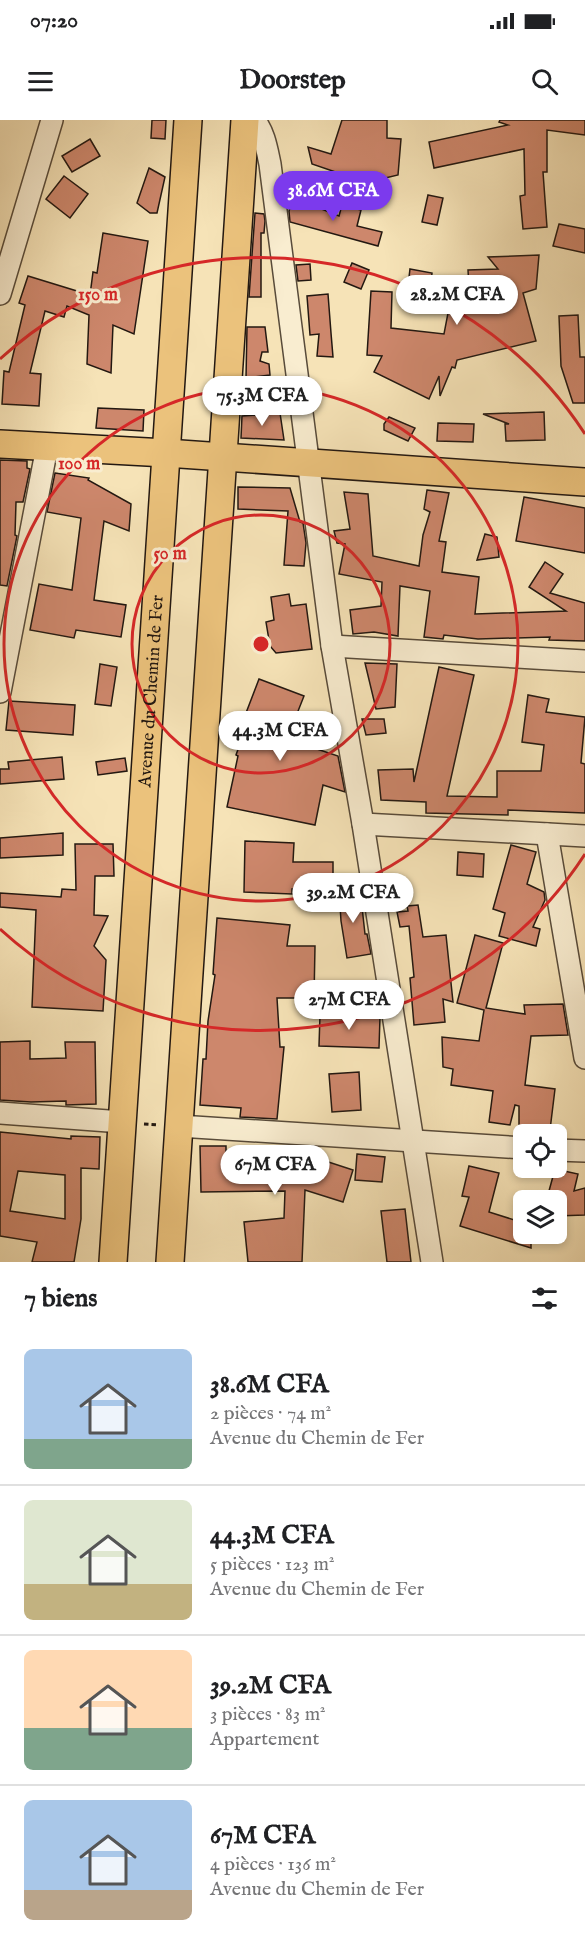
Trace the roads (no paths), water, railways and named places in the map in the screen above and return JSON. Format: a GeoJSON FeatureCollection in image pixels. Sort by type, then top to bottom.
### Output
{"type":"FeatureCollection","features":[{"type":"Feature","properties":{"kind":"main road","name":"Avenue du Chemin de Fer"},"geometry":{"type":"LineString","coordinates":[[112,1262],[188,120]]}},
{"type":"Feature","properties":{"kind":"main road"},"geometry":{"type":"LineString","coordinates":[[170,1262],[245,120]]}},
{"type":"Feature","properties":{"kind":"main road"},"geometry":{"type":"LineString","coordinates":[[0,444],[585,482]]}},
{"type":"Feature","properties":{"kind":"street"},"geometry":{"type":"LineString","coordinates":[[0,294],[8,237],[52,120]]}},
{"type":"Feature","properties":{"kind":"street"},"geometry":{"type":"LineString","coordinates":[[254,120],[265,143],[270,164],[332,645],[363,824],[432,1262]]}},
{"type":"Feature","properties":{"kind":"street"},"geometry":{"type":"LineString","coordinates":[[0,692],[47,447]]}},
{"type":"Feature","properties":{"kind":"street"},"geometry":{"type":"LineString","coordinates":[[332,645],[585,661]]}},
{"type":"Feature","properties":{"kind":"street"},"geometry":{"type":"LineString","coordinates":[[363,824],[585,836]]}},
{"type":"Feature","properties":{"kind":"street"},"geometry":{"type":"LineString","coordinates":[[547,834],[579,991],[585,1058]]}},
{"type":"Feature","properties":{"kind":"street"},"geometry":{"type":"LineString","coordinates":[[0,1113],[122,1122]]}},
{"type":"Feature","properties":{"kind":"street"},"geometry":{"type":"LineString","coordinates":[[179,1126],[513,1147]]}},
{"type":"Feature","properties":{"kind":"street"},"geometry":{"type":"LineString","coordinates":[[567,1150],[585,1151]]}}]}
